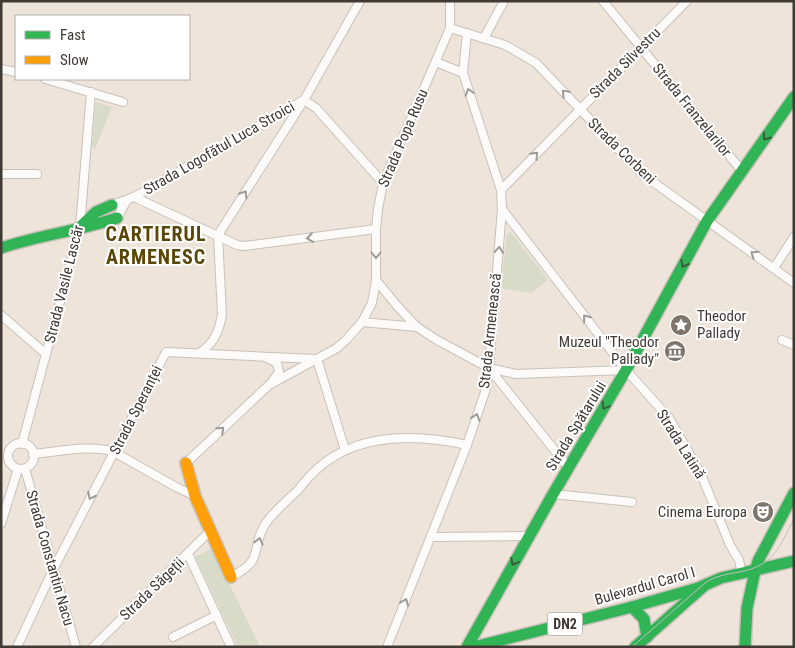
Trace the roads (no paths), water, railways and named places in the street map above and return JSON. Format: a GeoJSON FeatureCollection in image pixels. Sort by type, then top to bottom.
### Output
{"type":"FeatureCollection","features":[{"type":"Feature","properties":{"kind":"street"},"geometry":{"type":"LineString","coordinates":[[450,1],[450,28]]}},
{"type":"Feature","properties":{"kind":"street"},"geometry":{"type":"LineString","coordinates":[[484,38],[504,1]]}},
{"type":"Feature","properties":{"kind":"street","name":"Strada Franzelarilor"},"geometry":{"type":"LineString","coordinates":[[603,1],[742,171]]}},
{"type":"Feature","properties":{"kind":"street","name":"Strada Silvestru"},"geometry":{"type":"LineString","coordinates":[[501,190],[687,1]]}},
{"type":"Feature","properties":{"kind":"street"},"geometry":{"type":"LineString","coordinates":[[200,353],[210,346],[220,326],[222,315],[218,235],[304,100],[356,3]]}},
{"type":"Feature","properties":{"kind":"street","name":"Strada Corbeni"},"geometry":{"type":"LineString","coordinates":[[450,28],[505,45],[536,63],[642,174],[794,282]]}},
{"type":"Feature","properties":{"kind":"street","name":"Strada Popa Rusu"},"geometry":{"type":"LineString","coordinates":[[186,464],[269,384],[337,348],[362,322],[372,303],[376,280],[376,229],[383,183],[450,28]]}},
{"type":"Feature","properties":{"kind":"street","name":"Strada Armenească"},"geometry":{"type":"LineString","coordinates":[[387,647],[467,445],[486,389],[490,368],[502,209],[501,190],[463,73],[467,33]]}},
{"type":"Feature","properties":{"kind":"street"},"geometry":{"type":"LineString","coordinates":[[436,62],[463,73]]}},
{"type":"Feature","properties":{"kind":"street"},"geometry":{"type":"LineString","coordinates":[[1,69],[15,72]]}},
{"type":"Feature","properties":{"kind":"street"},"geometry":{"type":"LineString","coordinates":[[49,80],[124,102]]}},
{"type":"Feature","properties":{"kind":"street","name":"Strada Vasile Lascăr"},"geometry":{"type":"LineString","coordinates":[[22,444],[80,227],[91,92]]}},
{"type":"Feature","properties":{"kind":"street","name":"Strada Spătarului"},"geometry":{"type":"LineString","coordinates":[[467,647],[553,494],[626,370],[707,222],[794,96]]}},
{"type":"Feature","properties":{"kind":"street"},"geometry":{"type":"LineString","coordinates":[[304,100],[316,108],[383,183]]}},
{"type":"Feature","properties":{"kind":"street","name":"Strada Logofătul Luca Stroici"},"geometry":{"type":"LineString","coordinates":[[112,205],[130,198],[304,100]]}},
{"type":"Feature","properties":{"kind":"street"},"geometry":{"type":"LineString","coordinates":[[1,174],[36,174]]}},
{"type":"Feature","properties":{"kind":"street"},"geometry":{"type":"LineString","coordinates":[[1,248],[80,227],[101,224],[117,218],[130,198],[237,244],[252,246],[376,229]]}},
{"type":"Feature","properties":{"kind":"street"},"geometry":{"type":"LineString","coordinates":[[80,227],[96,212],[112,205]]}},
{"type":"Feature","properties":{"kind":"street","name":"Strada Latină"},"geometry":{"type":"LineString","coordinates":[[502,209],[626,370],[669,418],[701,474],[730,545],[739,560],[742,574]]}},
{"type":"Feature","properties":{"kind":"street"},"geometry":{"type":"LineString","coordinates":[[774,268],[794,237]]}},
{"type":"Feature","properties":{"kind":"street"},"geometry":{"type":"LineString","coordinates":[[376,280],[417,327],[437,340],[490,368],[516,374],[626,370]]}},
{"type":"Feature","properties":{"kind":"street"},"geometry":{"type":"LineString","coordinates":[[1,315],[46,354]]}},
{"type":"Feature","properties":{"kind":"street"},"geometry":{"type":"LineString","coordinates":[[362,322],[417,327]]}},
{"type":"Feature","properties":{"kind":"street"},"geometry":{"type":"LineString","coordinates":[[782,340],[794,345]]}},
{"type":"Feature","properties":{"kind":"street","name":"Strada Speranței"},"geometry":{"type":"LineString","coordinates":[[16,647],[53,570],[166,352],[317,359]]}},
{"type":"Feature","properties":{"kind":"street"},"geometry":{"type":"LineString","coordinates":[[264,357],[277,363],[279,372],[269,384]]}},
{"type":"Feature","properties":{"kind":"street"},"geometry":{"type":"LineString","coordinates":[[317,359],[345,450]]}},
{"type":"Feature","properties":{"kind":"street"},"geometry":{"type":"LineString","coordinates":[[490,368],[568,468]]}},
{"type":"Feature","properties":{"kind":"street"},"geometry":{"type":"LineString","coordinates":[[186,464],[194,496],[230,577],[243,570],[254,560],[267,521],[316,470],[345,450],[364,443],[395,438],[433,438],[467,445]]}},
{"type":"Feature","properties":{"kind":"street"},"geometry":{"type":"LineString","coordinates":[[1,524],[21,469],[32,464],[33,454],[30,447],[22,444],[14,445],[5,457],[11,464],[21,469]]}},
{"type":"Feature","properties":{"kind":"street"},"geometry":{"type":"LineString","coordinates":[[33,454],[93,449],[114,452],[194,496]]}},
{"type":"Feature","properties":{"kind":"street","name":"Strada Constantin Nacu"},"geometry":{"type":"LineString","coordinates":[[21,469],[76,647]]}},
{"type":"Feature","properties":{"kind":"street"},"geometry":{"type":"LineString","coordinates":[[745,647],[747,608],[754,571],[794,493]]}},
{"type":"Feature","properties":{"kind":"street"},"geometry":{"type":"LineString","coordinates":[[553,494],[632,502]]}},
{"type":"Feature","properties":{"kind":"street","name":"Strada Săgeții"},"geometry":{"type":"LineString","coordinates":[[93,647],[210,531]]}},
{"type":"Feature","properties":{"kind":"street"},"geometry":{"type":"LineString","coordinates":[[431,536],[529,536]]}},
{"type":"Feature","properties":{"kind":"street"},"geometry":{"type":"LineString","coordinates":[[188,554],[231,647]]}},
{"type":"Feature","properties":{"kind":"street","name":"Bulevardul Carol I"},"geometry":{"type":"LineString","coordinates":[[474,647],[632,607],[705,585],[721,578],[754,571],[793,559]]}},
{"type":"Feature","properties":{"kind":"street"},"geometry":{"type":"LineString","coordinates":[[635,647],[705,585]]}},
{"type":"Feature","properties":{"kind":"street"},"geometry":{"type":"LineString","coordinates":[[632,607],[644,620],[647,636]]}},
{"type":"Feature","properties":{"kind":"street"},"geometry":{"type":"LineString","coordinates":[[174,637],[217,615]]}},
{"type":"Feature","properties":{"kind":"tram line"},"geometry":{"type":"LineString","coordinates":[[632,647],[706,582],[714,578],[751,569],[768,560],[774,554],[794,519]]}},
{"type":"Feature","properties":{"kind":"place","name":"Theodor Pallady"},"geometry":{"type":"Point","coordinates":[681,325]}},
{"type":"Feature","properties":{"kind":"place","name":"Muzeul \"Theodor Pallady\""},"geometry":{"type":"Point","coordinates":[675,351]}},
{"type":"Feature","properties":{"kind":"place","name":"Cinema Europa"},"geometry":{"type":"Point","coordinates":[763,512]}},
{"type":"Feature","properties":{"kind":"district","name":"CARTIERUL ARMENESC"},"geometry":{"type":"Point","coordinates":[156,246]}}]}
